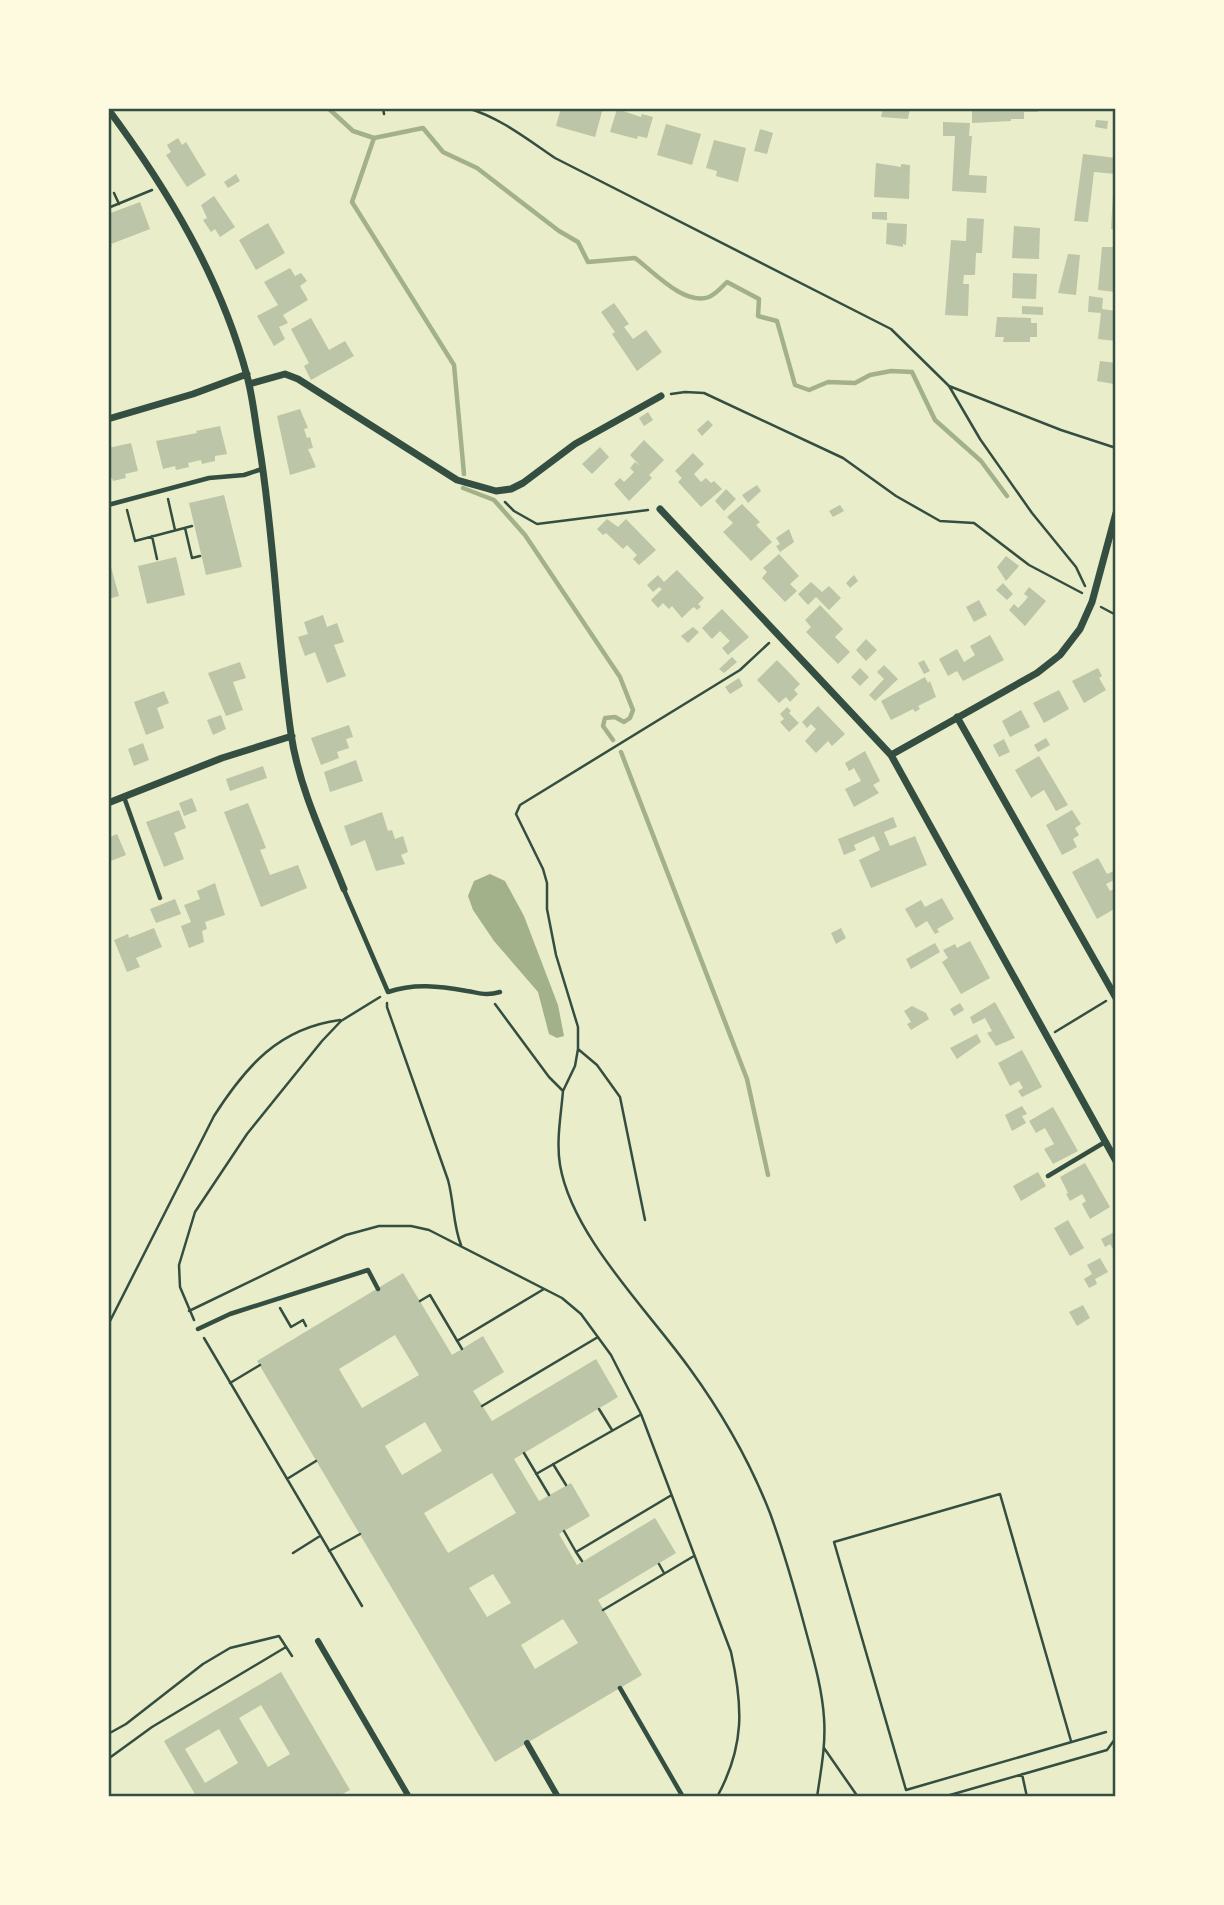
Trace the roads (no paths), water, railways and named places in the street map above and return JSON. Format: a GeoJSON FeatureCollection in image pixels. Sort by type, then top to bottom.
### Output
{"type":"FeatureCollection","features":[{"type":"Feature","properties":{"kind":"street"},"geometry":{"type":"LineString","coordinates":[[108,109],[162,186],[204,262],[219,295],[247,374],[263,469],[292,736],[311,809],[344,889]]}},
{"type":"Feature","properties":{"kind":"street"},"geometry":{"type":"LineString","coordinates":[[108,419],[193,394],[247,374]]}},
{"type":"Feature","properties":{"kind":"street"},"geometry":{"type":"LineString","coordinates":[[249,384],[285,374],[298,379],[457,480],[496,491],[511,489],[575,444],[661,396]]}},
{"type":"Feature","properties":{"kind":"street"},"geometry":{"type":"LineString","coordinates":[[660,509],[891,755],[1115,1161]]}},
{"type":"Feature","properties":{"kind":"street"},"geometry":{"type":"LineString","coordinates":[[891,755],[1037,673],[1060,655],[1080,629],[1092,602],[1115,513]]}},
{"type":"Feature","properties":{"kind":"street"},"geometry":{"type":"LineString","coordinates":[[957,717],[1115,997]]}},
{"type":"Feature","properties":{"kind":"street"},"geometry":{"type":"LineString","coordinates":[[108,803],[222,758],[292,736]]}},
{"type":"Feature","properties":{"kind":"street"},"geometry":{"type":"LineString","coordinates":[[318,1641],[409,1797]]}},
{"type":"Feature","properties":{"kind":"street"},"geometry":{"type":"LineString","coordinates":[[527,1743],[558,1797]]}},
{"type":"Feature","properties":{"kind":"lane"},"geometry":{"type":"LineString","coordinates":[[108,505],[209,478],[244,475],[263,469]]}},
{"type":"Feature","properties":{"kind":"lane"},"geometry":{"type":"LineString","coordinates":[[124,796],[160,898]]}},
{"type":"Feature","properties":{"kind":"lane"},"geometry":{"type":"LineString","coordinates":[[344,889],[388,992],[416,985],[471,991],[486,996],[499,992]]}},
{"type":"Feature","properties":{"kind":"lane"},"geometry":{"type":"LineString","coordinates":[[1048,1175],[1105,1142]]}},
{"type":"Feature","properties":{"kind":"lane"},"geometry":{"type":"LineString","coordinates":[[198,1329],[230,1314],[368,1270],[378,1289]]}},
{"type":"Feature","properties":{"kind":"lane"},"geometry":{"type":"LineString","coordinates":[[620,1688],[683,1797]]}},
{"type":"Feature","properties":{"kind":"waterway"},"geometry":{"type":"LineString","coordinates":[[328,108],[353,131],[374,138],[352,202],[454,365],[464,474]]}},
{"type":"Feature","properties":{"kind":"waterway"},"geometry":{"type":"LineString","coordinates":[[374,138],[423,128],[443,152],[477,168],[559,231],[578,242],[588,262],[635,258],[670,286],[690,297],[709,297],[727,282],[759,299],[758,316],[777,321],[795,385],[809,390],[828,382],[855,383],[870,375],[891,371],[912,372],[935,420],[981,461],[1007,496]]}},
{"type":"Feature","properties":{"kind":"waterway"},"geometry":{"type":"LineString","coordinates":[[463,488],[494,500],[525,535],[620,677],[633,710],[630,718],[624,722],[615,717],[605,718],[603,726],[613,740]]}},
{"type":"Feature","properties":{"kind":"waterway"},"geometry":{"type":"LineString","coordinates":[[621,752],[747,1079],[768,1175]]}}]}
